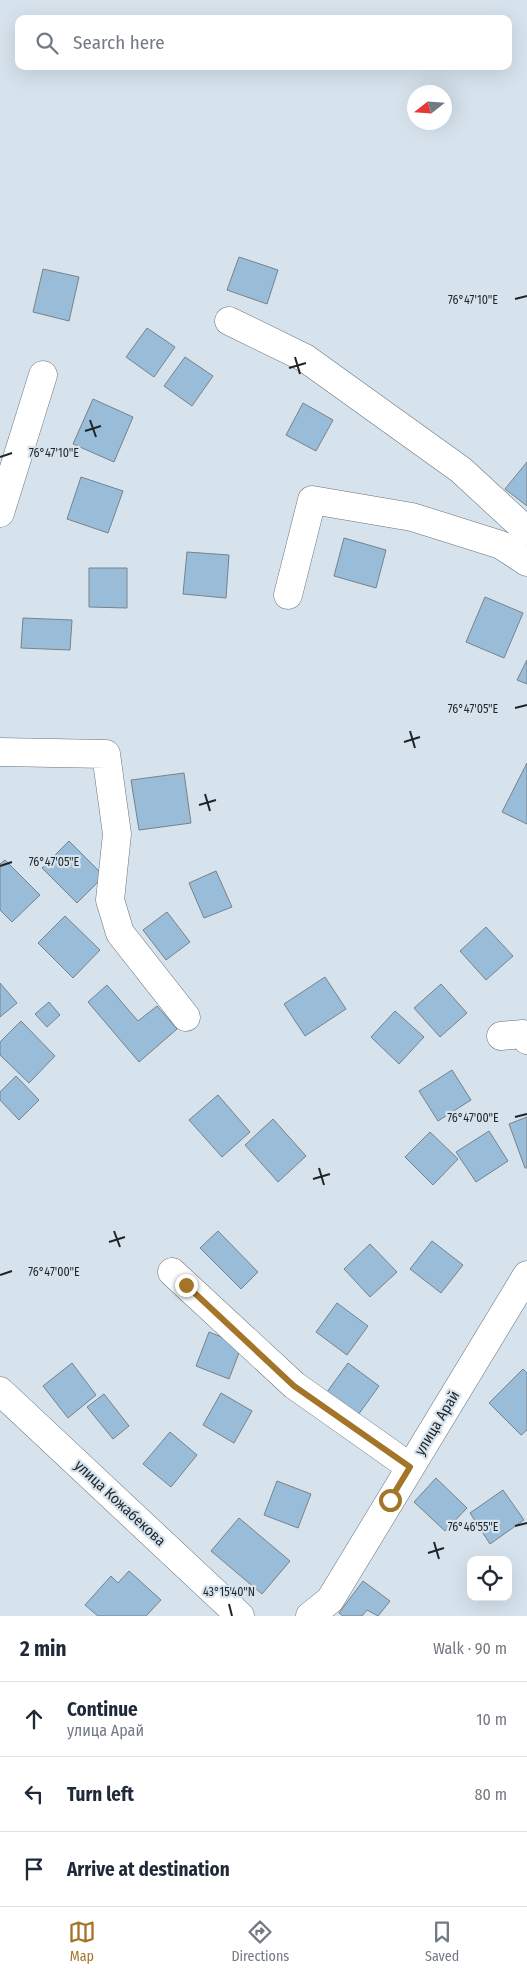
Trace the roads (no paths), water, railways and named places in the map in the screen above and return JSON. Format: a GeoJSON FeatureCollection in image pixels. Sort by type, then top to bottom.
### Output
{"type":"FeatureCollection","features":[{"type":"Feature","properties":{"kind":"street"},"geometry":{"type":"LineString","coordinates":[[229,321],[305,358],[460,470],[527,531]]}},
{"type":"Feature","properties":{"kind":"street"},"geometry":{"type":"LineString","coordinates":[[0,513],[43,375]]}},
{"type":"Feature","properties":{"kind":"street"},"geometry":{"type":"LineString","coordinates":[[288,595],[312,500],[412,517],[501,545],[527,562]]}},
{"type":"Feature","properties":{"kind":"street"},"geometry":{"type":"LineString","coordinates":[[0,752],[106,754],[117,834],[110,900],[120,933],[186,1017]]}},
{"type":"Feature","properties":{"kind":"street"},"geometry":{"type":"LineString","coordinates":[[172,1272],[294,1386],[410,1467]]}},
{"type":"Feature","properties":{"kind":"street","name":"улица Арай"},"geometry":{"type":"LineString","coordinates":[[310,1616],[330,1600],[527,1275]]}},
{"type":"Feature","properties":{"kind":"street","name":"улица Кожабекова"},"geometry":{"type":"LineString","coordinates":[[0,1391],[240,1616]]}}]}
